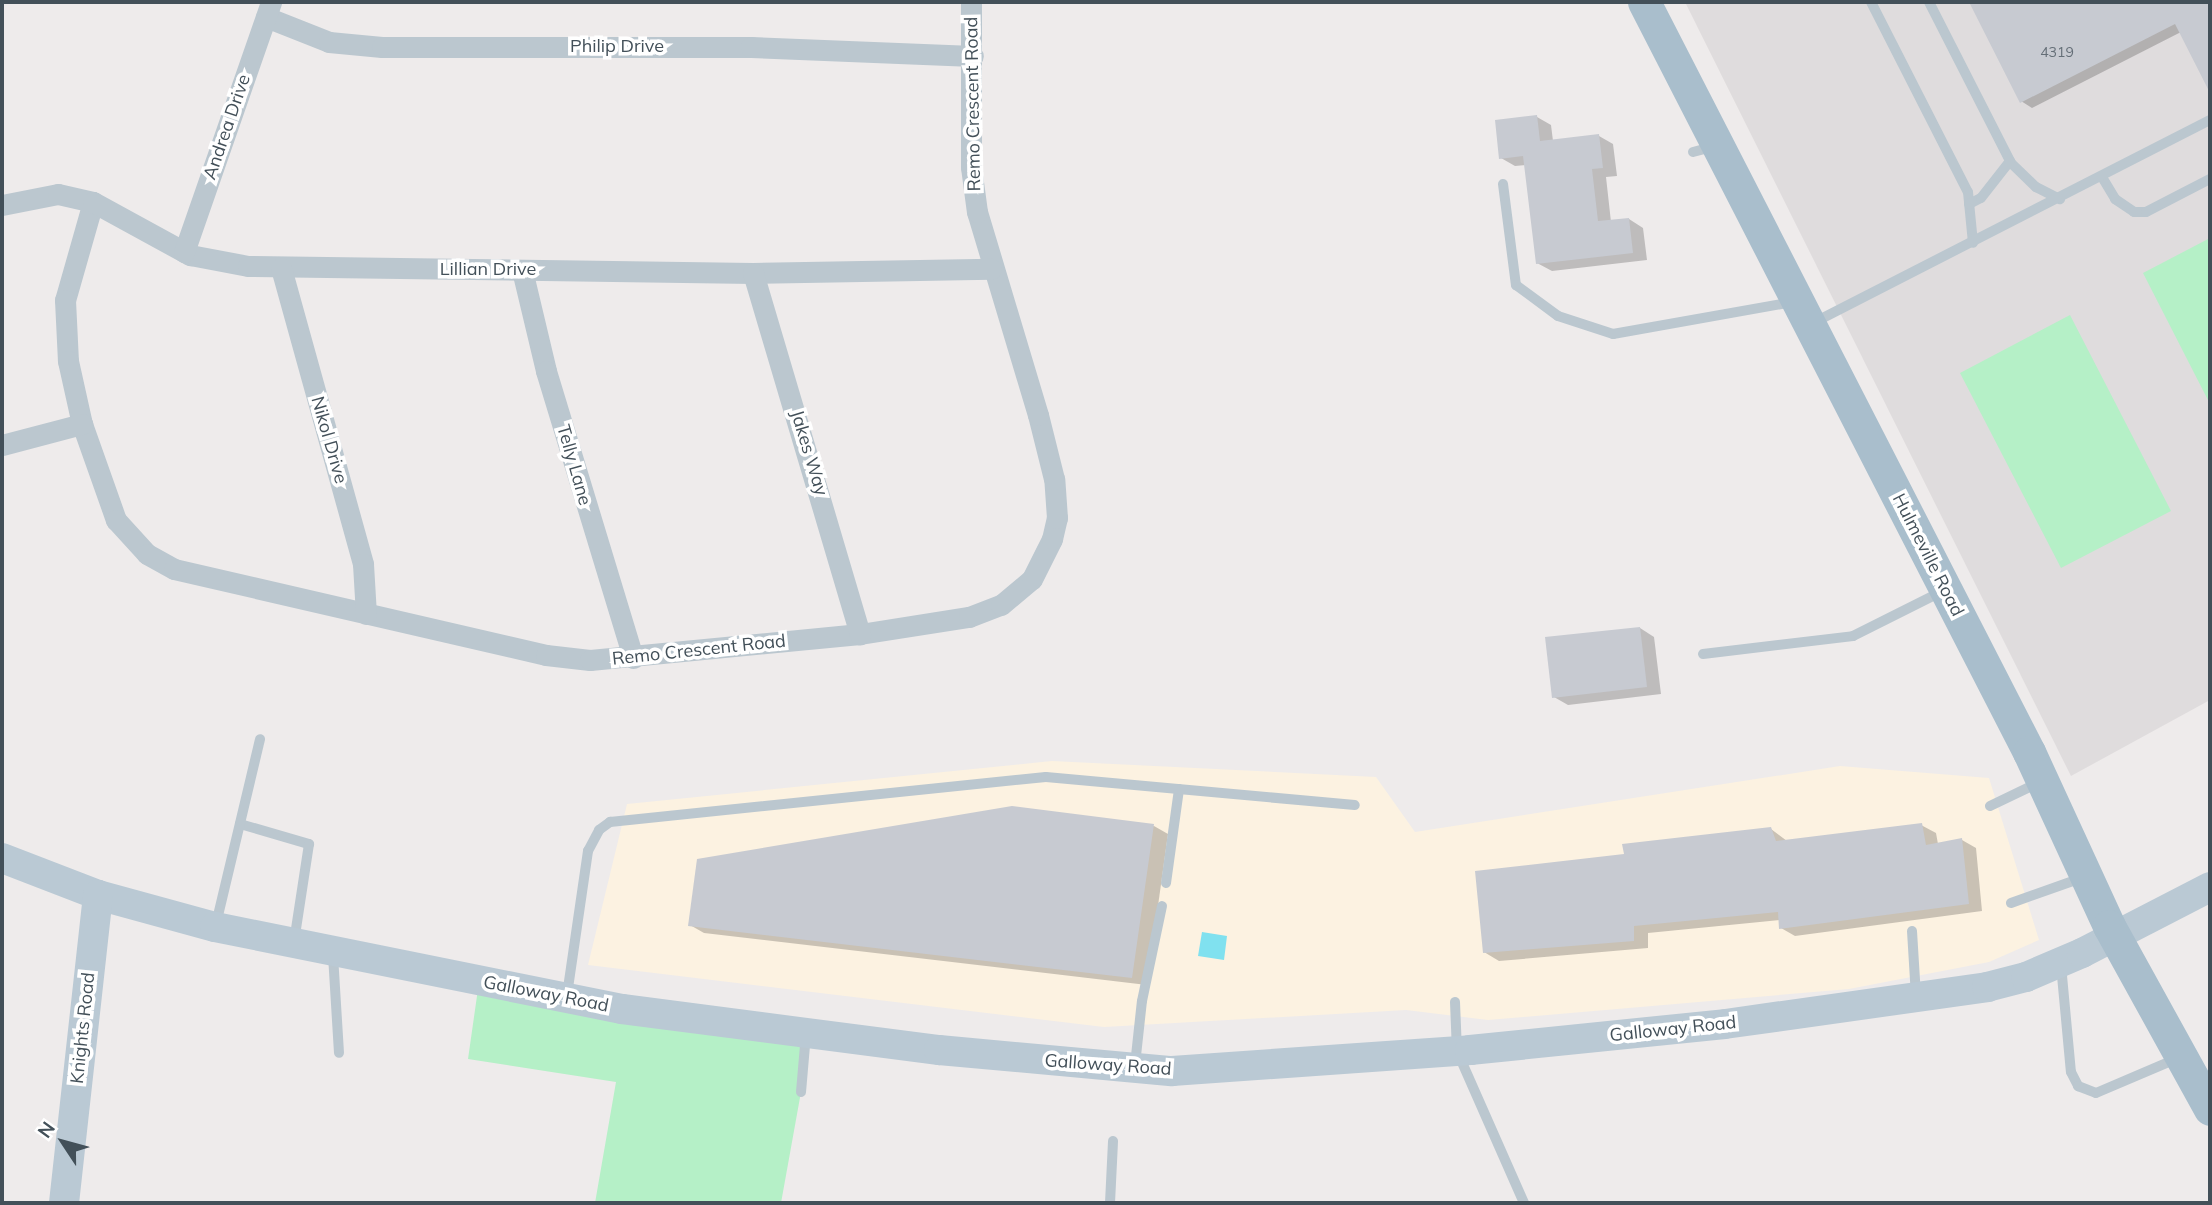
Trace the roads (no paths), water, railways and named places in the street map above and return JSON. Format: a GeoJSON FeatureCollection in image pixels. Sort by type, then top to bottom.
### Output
{"type":"FeatureCollection","features":[{"type":"Feature","properties":{"kind":"main road","name":"Hulmeville Road"},"geometry":{"type":"LineString","coordinates":[[1644,2],[1706,149],[1805,313],[1946,590],[2085,877],[2209,1103]]}},
{"type":"Feature","properties":{"kind":"main road","name":"Galloway Road"},"geometry":{"type":"LineString","coordinates":[[2,858],[98,895],[215,927],[566,998],[806,1034],[1135,1068],[1223,1070],[1457,1051],[1917,999],[1987,988],[2061,962],[2116,937],[2210,887]]}},
{"type":"Feature","properties":{"kind":"main road","name":"Knights Road"},"geometry":{"type":"LineString","coordinates":[[64,1203],[98,895]]}},
{"type":"Feature","properties":{"kind":"street","name":"Remo Crescent Road"},"geometry":{"type":"LineString","coordinates":[[93,202],[65,300],[67,351],[82,425],[116,520],[147,554],[196,577],[546,655],[590,660],[633,658],[930,625],[1001,605],[1032,579],[1052,539],[1057,518],[1054,479],[991,269],[971,167],[971,2]]}},
{"type":"Feature","properties":{"kind":"street","name":"Philip Drive"},"geometry":{"type":"LineString","coordinates":[[268,9],[329,42],[382,47],[751,47],[973,56]]}},
{"type":"Feature","properties":{"kind":"street","name":"Andrea Drive"},"geometry":{"type":"LineString","coordinates":[[184,252],[268,9]]}},
{"type":"Feature","properties":{"kind":"street","name":"Lillian Drive"},"geometry":{"type":"LineString","coordinates":[[2,205],[58,194],[93,202],[184,252],[217,262],[281,268],[753,273],[991,269]]}},
{"type":"Feature","properties":{"kind":"street","name":"Nikol Drive"},"geometry":{"type":"LineString","coordinates":[[281,268],[363,564],[366,614]]}},
{"type":"Feature","properties":{"kind":"street","name":"Telly Lane"},"geometry":{"type":"LineString","coordinates":[[522,270],[546,371],[633,658]]}},
{"type":"Feature","properties":{"kind":"street","name":"Jakes Way"},"geometry":{"type":"LineString","coordinates":[[753,273],[860,634]]}},
{"type":"Feature","properties":{"kind":"street"},"geometry":{"type":"LineString","coordinates":[[2,446],[82,425]]}},
{"type":"Feature","properties":{"kind":"lane"},"geometry":{"type":"LineString","coordinates":[[1871,2],[1968,192],[1973,243]]}},
{"type":"Feature","properties":{"kind":"lane"},"geometry":{"type":"LineString","coordinates":[[1929,2],[2010,161],[2036,187],[2060,199]]}},
{"type":"Feature","properties":{"kind":"lane"},"geometry":{"type":"LineString","coordinates":[[1503,184],[1516,285],[1558,316],[1614,334],[1805,313],[1973,243],[2210,120]]}},
{"type":"Feature","properties":{"kind":"lane"},"geometry":{"type":"LineString","coordinates":[[1969,204],[1981,198],[2010,161]]}},
{"type":"Feature","properties":{"kind":"lane"},"geometry":{"type":"LineString","coordinates":[[2102,177],[2115,199],[2134,212],[2146,212],[2210,179]]}},
{"type":"Feature","properties":{"kind":"lane"},"geometry":{"type":"LineString","coordinates":[[1703,654],[1853,636],[1946,590]]}},
{"type":"Feature","properties":{"kind":"lane"},"geometry":{"type":"LineString","coordinates":[[215,927],[260,739]]}},
{"type":"Feature","properties":{"kind":"lane"},"geometry":{"type":"LineString","coordinates":[[566,998],[589,851],[599,830],[610,822],[1046,777],[1356,805]]}},
{"type":"Feature","properties":{"kind":"lane"},"geometry":{"type":"LineString","coordinates":[[1990,806],[2040,782]]}},
{"type":"Feature","properties":{"kind":"lane"},"geometry":{"type":"LineString","coordinates":[[1166,883],[1179,789]]}},
{"type":"Feature","properties":{"kind":"lane"},"geometry":{"type":"LineString","coordinates":[[240,824],[309,844],[294,944]]}},
{"type":"Feature","properties":{"kind":"lane"},"geometry":{"type":"LineString","coordinates":[[2011,903],[2085,877]]}},
{"type":"Feature","properties":{"kind":"lane"},"geometry":{"type":"LineString","coordinates":[[1135,1068],[1142,1001],[1162,906]]}},
{"type":"Feature","properties":{"kind":"lane"},"geometry":{"type":"LineString","coordinates":[[1912,931],[1917,999]]}},
{"type":"Feature","properties":{"kind":"lane"},"geometry":{"type":"LineString","coordinates":[[332,952],[339,1053]]}},
{"type":"Feature","properties":{"kind":"lane"},"geometry":{"type":"LineString","coordinates":[[2061,962],[2071,1073],[2078,1086],[2096,1093],[2182,1056]]}},
{"type":"Feature","properties":{"kind":"lane"},"geometry":{"type":"LineString","coordinates":[[1455,1002],[1457,1051],[1524,1203]]}},
{"type":"Feature","properties":{"kind":"lane"},"geometry":{"type":"LineString","coordinates":[[801,1092],[806,1034]]}},
{"type":"Feature","properties":{"kind":"lane"},"geometry":{"type":"LineString","coordinates":[[1110,1203],[1113,1141]]}},
{"type":"Feature","properties":{"kind":"water"},"geometry":{"type":"Polygon","coordinates":[[[1202,932],[1227,936],[1224,960],[1198,956],[1202,932]]]}}]}
